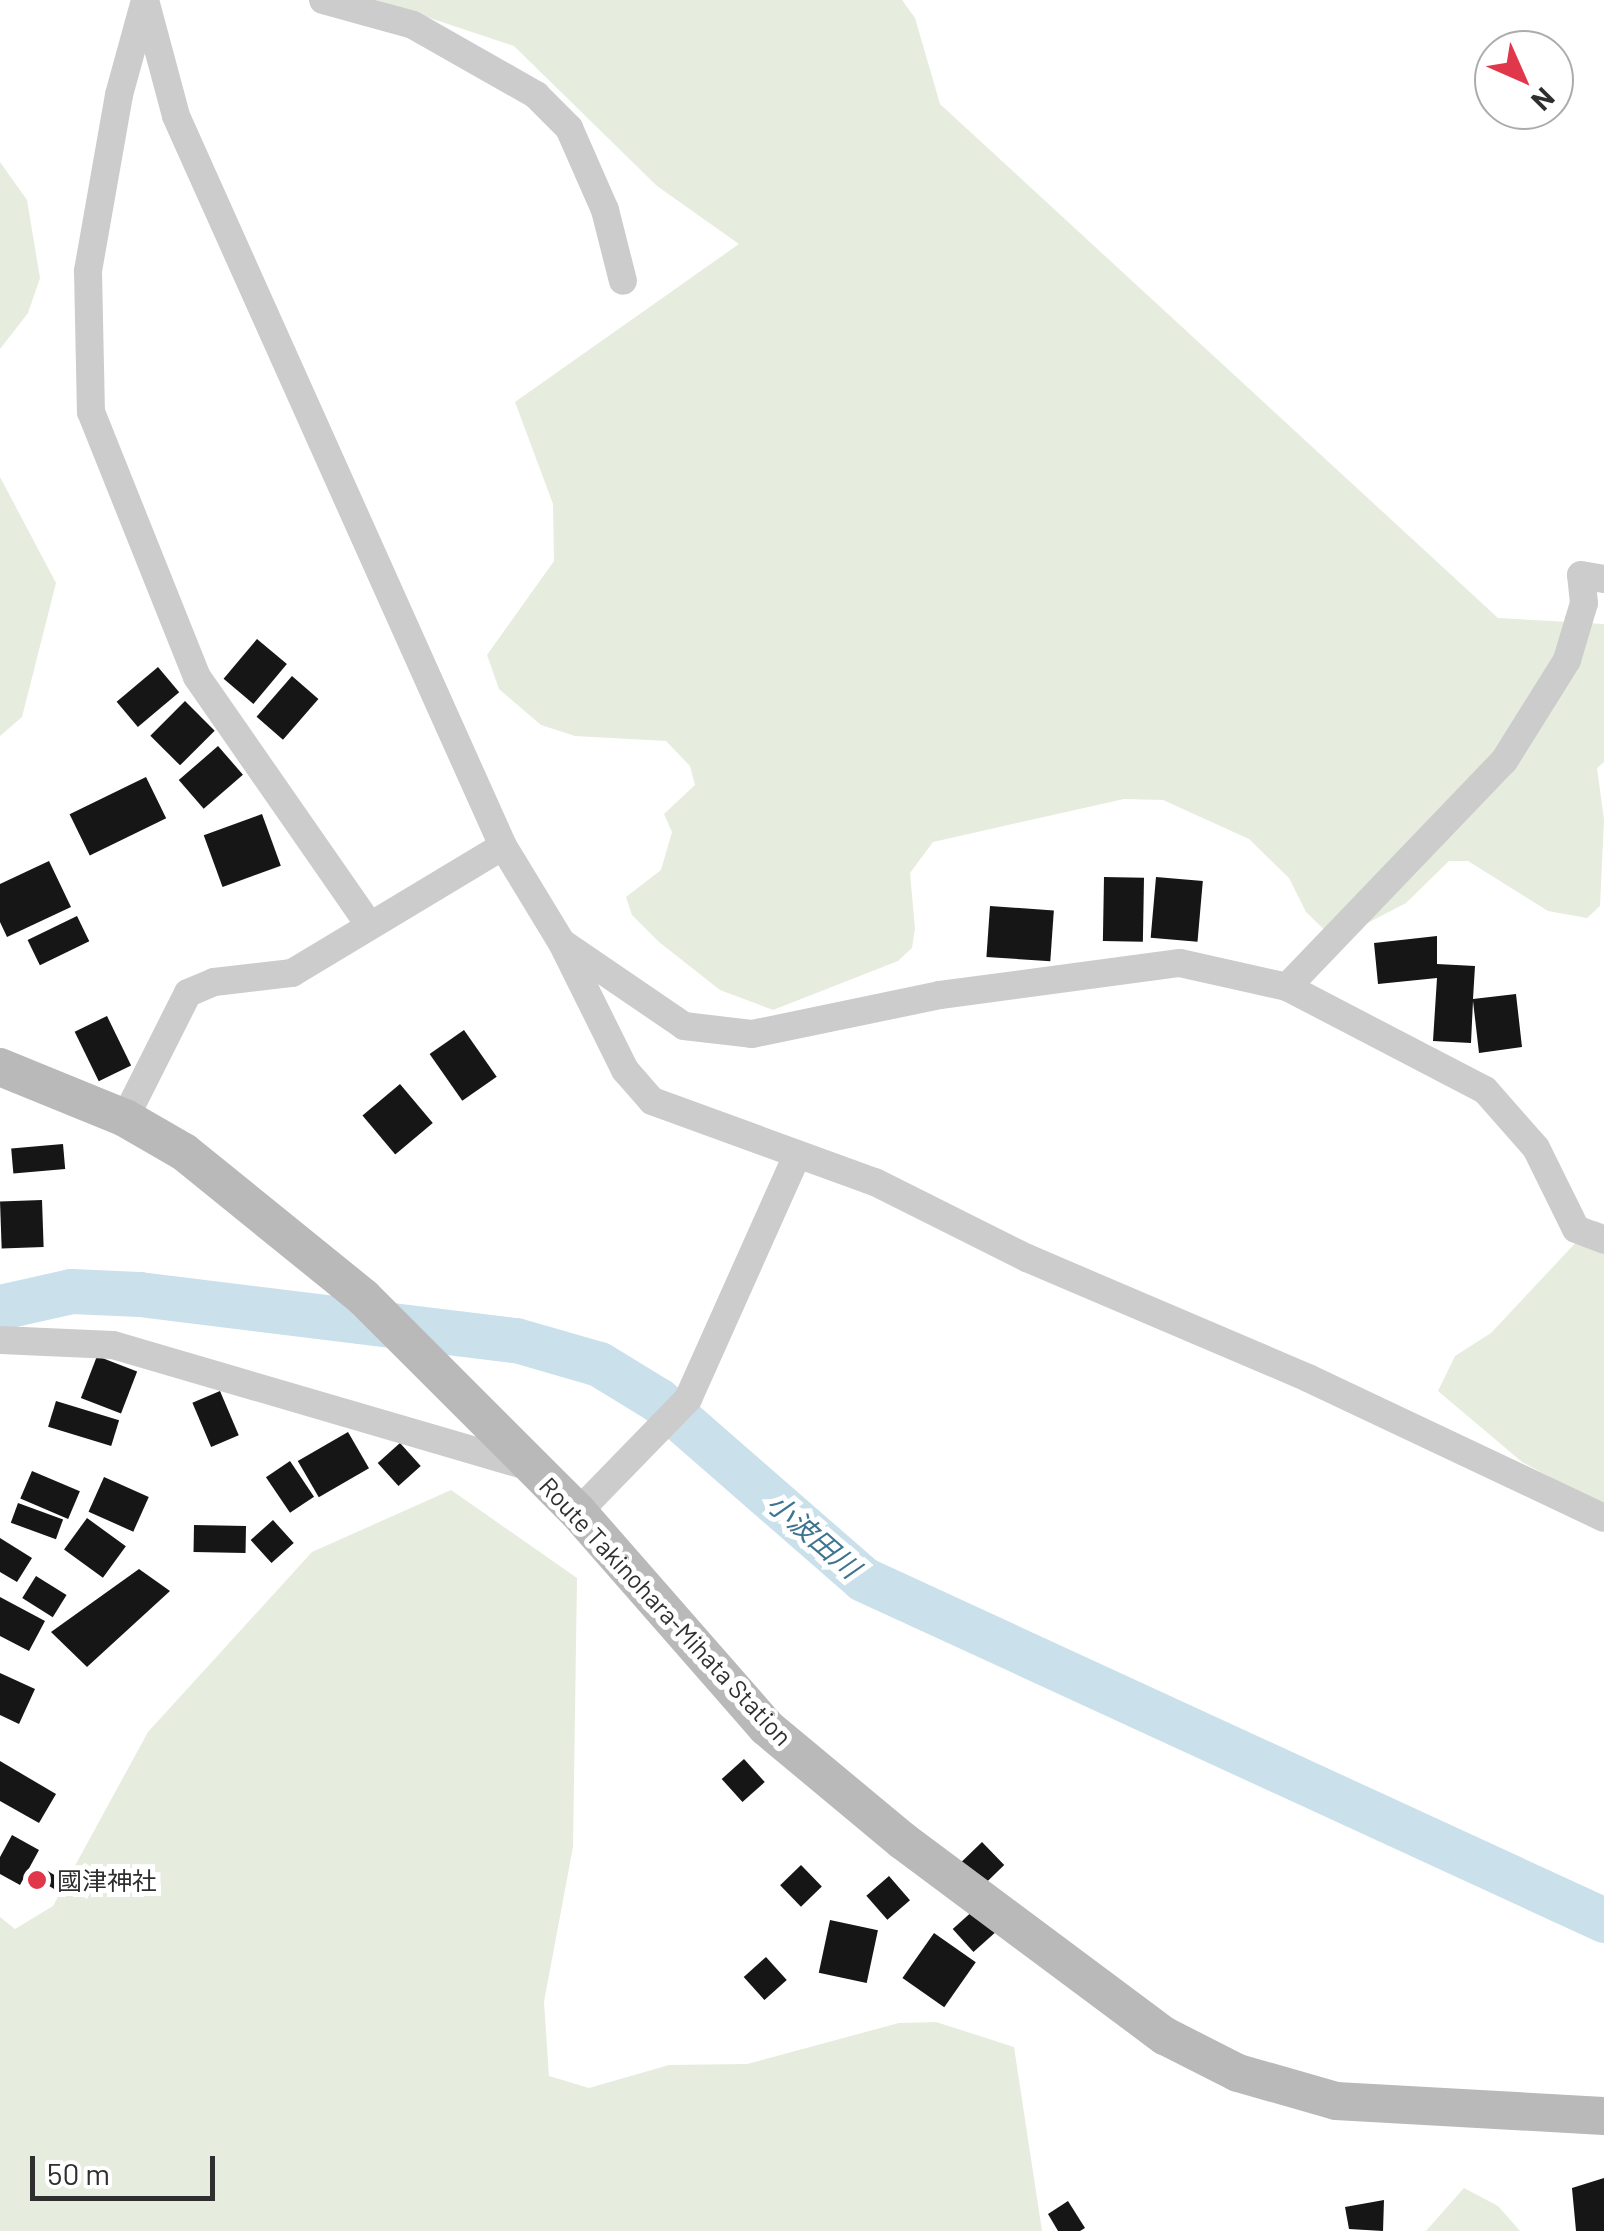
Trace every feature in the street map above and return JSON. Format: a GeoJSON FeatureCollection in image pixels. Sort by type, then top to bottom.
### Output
{"type":"FeatureCollection","features":[{"type":"Feature","properties":{"kind":"main road","name":"Route Takinohara-Mihata Station"},"geometry":{"type":"LineString","coordinates":[[0,1067],[126,1118],[184,1152],[363,1296],[426,1364],[578,1512],[766,1727],[904,1841],[1165,2036],[1238,2073],[1336,2102],[1604,2116]]}},
{"type":"Feature","properties":{"kind":"street"},"geometry":{"type":"LineString","coordinates":[[145,0],[176,116],[503,846],[562,943],[624,1070],[652,1101],[875,1182],[1027,1258],[1308,1378],[1604,1518]]}},
{"type":"Feature","properties":{"kind":"street"},"geometry":{"type":"LineString","coordinates":[[145,0],[119,95],[88,271],[91,412],[196,677],[367,922]]}},
{"type":"Feature","properties":{"kind":"street"},"geometry":{"type":"LineString","coordinates":[[323,0],[413,25],[536,95],[569,128],[605,210],[623,281]]}},
{"type":"Feature","properties":{"kind":"street"},"geometry":{"type":"LineString","coordinates":[[1287,987],[1504,760],[1568,660],[1584,603],[1582,575],[1604,579]]}},
{"type":"Feature","properties":{"kind":"street"},"geometry":{"type":"LineString","coordinates":[[126,1118],[188,993],[214,982],[292,972],[367,922],[503,846]]}},
{"type":"Feature","properties":{"kind":"street"},"geometry":{"type":"LineString","coordinates":[[562,943],[684,1026],[752,1034],[940,995],[1180,963],[1287,987],[1485,1090],[1536,1148],[1576,1229],[1604,1240]]}},
{"type":"Feature","properties":{"kind":"street"},"geometry":{"type":"LineString","coordinates":[[578,1512],[664,1428],[688,1399],[797,1155]]}},
{"type":"Feature","properties":{"kind":"street"},"geometry":{"type":"LineString","coordinates":[[0,1340],[113,1346],[532,1467]]}},
{"type":"Feature","properties":{"kind":"shaded area"},"geometry":{"type":"Polygon","coordinates":[[[376,0],[902,0],[915,18],[940,104],[1498,618],[1604,624],[1604,762],[1597,768],[1604,820],[1600,906],[1587,918],[1548,911],[1468,861],[1449,861],[1406,903],[1335,940],[1306,912],[1289,878],[1249,839],[1163,800],[1124,799],[933,842],[910,873],[915,929],[912,948],[898,961],[773,1010],[720,990],[659,942],[632,915],[626,897],[661,870],[672,832],[664,814],[695,785],[690,766],[666,741],[575,736],[541,725],[499,689],[487,655],[554,561],[553,504],[515,402],[739,244],[657,186],[514,46],[376,0]]]}},
{"type":"Feature","properties":{"kind":"shaded area"},"geometry":{"type":"Polygon","coordinates":[[[0,162],[27,200],[40,278],[28,313],[0,349],[0,162]]]}},
{"type":"Feature","properties":{"kind":"shaded area"},"geometry":{"type":"Polygon","coordinates":[[[0,477],[56,583],[22,717],[0,736],[0,477]]]}},
{"type":"Feature","properties":{"kind":"shaded area"},"geometry":{"type":"Polygon","coordinates":[[[1596,1221],[1604,1224],[1604,1506],[1522,1462],[1438,1391],[1455,1356],[1491,1333],[1596,1221]]]}},
{"type":"Feature","properties":{"kind":"shaded area"},"geometry":{"type":"Polygon","coordinates":[[[451,1490],[577,1578],[573,1847],[544,2002],[549,2076],[589,2088],[669,2065],[747,2064],[899,2023],[936,2022],[1014,2047],[1042,2231],[0,2231],[0,1917],[15,1929],[53,1906],[148,1732],[312,1552],[451,1490]]]}},
{"type":"Feature","properties":{"kind":"shaded area"},"geometry":{"type":"Polygon","coordinates":[[[1464,2188],[1498,2206],[1520,2231],[1426,2231],[1464,2188]]]}},
{"type":"Feature","properties":{"kind":"building"},"geometry":{"type":"Polygon","coordinates":[[[257,639],[287,664],[253,704],[224,679],[257,639]]]}},
{"type":"Feature","properties":{"kind":"building"},"geometry":{"type":"Polygon","coordinates":[[[158,667],[179,692],[138,727],[117,702],[158,667]]]}},
{"type":"Feature","properties":{"kind":"building"},"geometry":{"type":"Polygon","coordinates":[[[292,676],[318,699],[283,740],[257,717],[292,676]]]}},
{"type":"Feature","properties":{"kind":"building"},"geometry":{"type":"Polygon","coordinates":[[[185,701],[215,731],[180,765],[150,736],[185,701]]]}},
{"type":"Feature","properties":{"kind":"building"},"geometry":{"type":"Polygon","coordinates":[[[218,746],[243,775],[204,809],[179,780],[218,746]]]}},
{"type":"Feature","properties":{"kind":"building"},"geometry":{"type":"Polygon","coordinates":[[[146,777],[166,818],[90,856],[70,814],[146,777]]]}},
{"type":"Feature","properties":{"kind":"building"},"geometry":{"type":"Polygon","coordinates":[[[262,814],[281,866],[223,887],[204,835],[262,814]]]}},
{"type":"Feature","properties":{"kind":"building"},"geometry":{"type":"Polygon","coordinates":[[[49,861],[71,907],[7,937],[0,922],[0,884],[49,861]]]}},
{"type":"Feature","properties":{"kind":"building"},"geometry":{"type":"Polygon","coordinates":[[[1104,877],[1144,878],[1143,942],[1103,941],[1104,877]]]}},
{"type":"Feature","properties":{"kind":"building"},"geometry":{"type":"Polygon","coordinates":[[[1156,877],[1203,881],[1198,942],[1151,938],[1156,877]]]}},
{"type":"Feature","properties":{"kind":"building"},"geometry":{"type":"Polygon","coordinates":[[[990,906],[1054,910],[1050,961],[986,957],[990,906]]]}},
{"type":"Feature","properties":{"kind":"building"},"geometry":{"type":"Polygon","coordinates":[[[77,916],[89,941],[40,965],[28,940],[77,916]]]}},
{"type":"Feature","properties":{"kind":"building"},"geometry":{"type":"Polygon","coordinates":[[[1437,936],[1437,964],[1475,966],[1473,999],[1516,994],[1522,1047],[1479,1053],[1473,1001],[1471,1043],[1433,1041],[1437,978],[1378,984],[1374,943],[1437,936]]]}},
{"type":"Feature","properties":{"kind":"building"},"geometry":{"type":"Polygon","coordinates":[[[107,1016],[131,1065],[99,1081],[75,1032],[107,1016]]]}},
{"type":"Feature","properties":{"kind":"building"},"geometry":{"type":"Polygon","coordinates":[[[464,1030],[497,1077],[462,1101],[430,1054],[464,1030]]]}},
{"type":"Feature","properties":{"kind":"building"},"geometry":{"type":"Polygon","coordinates":[[[400,1084],[433,1123],[395,1155],[362,1115],[400,1084]]]}},
{"type":"Feature","properties":{"kind":"building"},"geometry":{"type":"Polygon","coordinates":[[[63,1144],[65,1169],[13,1173],[11,1149],[63,1144]]]}},
{"type":"Feature","properties":{"kind":"building"},"geometry":{"type":"Polygon","coordinates":[[[42,1200],[44,1247],[2,1248],[0,1201],[42,1200]]]}},
{"type":"Feature","properties":{"kind":"building"},"geometry":{"type":"Polygon","coordinates":[[[97,1356],[137,1371],[121,1413],[81,1398],[97,1356]]]}},
{"type":"Feature","properties":{"kind":"building"},"geometry":{"type":"Polygon","coordinates":[[[220,1391],[239,1435],[211,1447],[192,1403],[220,1391]]]}},
{"type":"Feature","properties":{"kind":"building"},"geometry":{"type":"Polygon","coordinates":[[[56,1401],[119,1420],[111,1446],[48,1427],[56,1401]]]}},
{"type":"Feature","properties":{"kind":"building"},"geometry":{"type":"Polygon","coordinates":[[[348,1432],[369,1468],[319,1497],[298,1461],[348,1432]]]}},
{"type":"Feature","properties":{"kind":"building"},"geometry":{"type":"Polygon","coordinates":[[[400,1443],[421,1466],[398,1486],[378,1463],[400,1443]]]}},
{"type":"Feature","properties":{"kind":"building"},"geometry":{"type":"Polygon","coordinates":[[[290,1461],[314,1497],[290,1513],[266,1477],[290,1461]]]}},
{"type":"Feature","properties":{"kind":"building"},"geometry":{"type":"Polygon","coordinates":[[[32,1471],[80,1491],[68,1519],[20,1499],[32,1471]]]}},
{"type":"Feature","properties":{"kind":"building"},"geometry":{"type":"Polygon","coordinates":[[[104,1477],[149,1497],[133,1532],[89,1512],[104,1477]]]}},
{"type":"Feature","properties":{"kind":"building"},"geometry":{"type":"Polygon","coordinates":[[[18,1503],[63,1519],[56,1539],[11,1523],[18,1503]]]}},
{"type":"Feature","properties":{"kind":"building"},"geometry":{"type":"Polygon","coordinates":[[[87,1518],[126,1546],[103,1578],[64,1550],[87,1518]]]}},
{"type":"Feature","properties":{"kind":"building"},"geometry":{"type":"Polygon","coordinates":[[[273,1520],[294,1543],[271,1563],[251,1540],[273,1520]]]}},
{"type":"Feature","properties":{"kind":"building"},"geometry":{"type":"Polygon","coordinates":[[[194,1525],[246,1526],[246,1553],[194,1552],[194,1525]]]}},
{"type":"Feature","properties":{"kind":"building"},"geometry":{"type":"Polygon","coordinates":[[[0,1538],[32,1558],[17,1582],[0,1572],[0,1538]]]}},
{"type":"Feature","properties":{"kind":"building"},"geometry":{"type":"Polygon","coordinates":[[[139,1569],[170,1591],[87,1667],[51,1632],[139,1569]]]}},
{"type":"Feature","properties":{"kind":"building"},"geometry":{"type":"Polygon","coordinates":[[[36,1576],[67,1595],[53,1617],[22,1598],[36,1576]]]}},
{"type":"Feature","properties":{"kind":"building"},"geometry":{"type":"Polygon","coordinates":[[[0,1597],[45,1621],[29,1651],[0,1636],[0,1597]]]}},
{"type":"Feature","properties":{"kind":"building"},"geometry":{"type":"Polygon","coordinates":[[[0,1673],[35,1689],[19,1724],[0,1715],[0,1673]]]}},
{"type":"Feature","properties":{"kind":"building"},"geometry":{"type":"Polygon","coordinates":[[[744,1759],[765,1782],[742,1802],[722,1779],[744,1759]]]}},
{"type":"Feature","properties":{"kind":"building"},"geometry":{"type":"Polygon","coordinates":[[[0,1761],[56,1794],[39,1823],[0,1801],[0,1761]]]}},
{"type":"Feature","properties":{"kind":"building"},"geometry":{"type":"Polygon","coordinates":[[[12,1835],[39,1850],[20,1885],[0,1874],[0,1857],[12,1835]]]}},
{"type":"Feature","properties":{"kind":"building"},"geometry":{"type":"Polygon","coordinates":[[[982,1842],[1004,1865],[983,1885],[961,1862],[982,1842]]]}},
{"type":"Feature","properties":{"kind":"building"},"geometry":{"type":"Polygon","coordinates":[[[801,1865],[822,1887],[801,1907],[780,1885],[801,1865]]]}},
{"type":"Feature","properties":{"kind":"building"},"geometry":{"type":"Polygon","coordinates":[[[41,1867],[61,1879],[55,1889],[35,1877],[41,1867]]]}},
{"type":"Feature","properties":{"kind":"building"},"geometry":{"type":"Polygon","coordinates":[[[889,1876],[910,1900],[887,1920],[866,1896],[889,1876]]]}},
{"type":"Feature","properties":{"kind":"building"},"geometry":{"type":"Polygon","coordinates":[[[975,1909],[996,1932],[973,1952],[953,1929],[975,1909]]]}},
{"type":"Feature","properties":{"kind":"building"},"geometry":{"type":"Polygon","coordinates":[[[830,1920],[878,1930],[867,1983],[819,1973],[830,1920]]]}},
{"type":"Feature","properties":{"kind":"building"},"geometry":{"type":"Polygon","coordinates":[[[934,1933],[976,1962],[944,2007],[902,1978],[934,1933]]]}},
{"type":"Feature","properties":{"kind":"building"},"geometry":{"type":"Polygon","coordinates":[[[766,1957],[787,1980],[764,2000],[744,1977],[766,1957]]]}},
{"type":"Feature","properties":{"kind":"building"},"geometry":{"type":"Polygon","coordinates":[[[1604,2178],[1604,2231],[1576,2231],[1572,2188],[1604,2178]]]}},
{"type":"Feature","properties":{"kind":"building"},"geometry":{"type":"Polygon","coordinates":[[[1384,2200],[1383,2231],[1349,2229],[1345,2207],[1384,2200]]]}},
{"type":"Feature","properties":{"kind":"building"},"geometry":{"type":"Polygon","coordinates":[[[1068,2201],[1085,2228],[1080,2231],[1058,2231],[1048,2214],[1068,2201]]]}},
{"type":"Feature","properties":{"kind":"waterway","name":"小波田川"},"geometry":{"type":"LineString","coordinates":[[0,1307],[71,1291],[139,1294],[516,1340],[599,1364],[658,1400],[863,1579],[1604,1920]]}},
{"type":"Feature","properties":{"kind":"place","name":"國津神社"},"geometry":{"type":"Point","coordinates":[37,1880]}}]}
